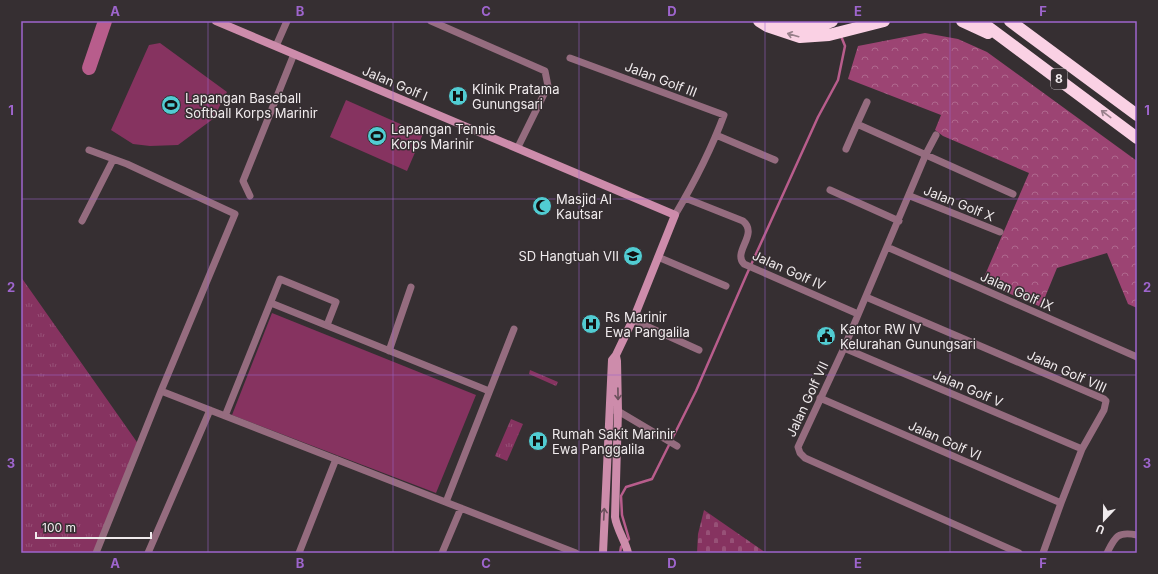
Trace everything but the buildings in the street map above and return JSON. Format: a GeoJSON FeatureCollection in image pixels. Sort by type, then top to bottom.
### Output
{"type":"FeatureCollection","features":[{"type":"Feature","properties":{"kind":"highway"},"geometry":{"type":"LineString","coordinates":[[759,21],[767,26],[800,37],[828,27]]}},
{"type":"Feature","properties":{"kind":"highway"},"geometry":{"type":"LineString","coordinates":[[779,21],[800,27],[848,29],[884,21]]}},
{"type":"Feature","properties":{"kind":"highway"},"geometry":{"type":"LineString","coordinates":[[962,21],[996,36],[1062,82]]}},
{"type":"Feature","properties":{"kind":"highway","name":"8"},"geometry":{"type":"LineString","coordinates":[[980,21],[1137,138]]}},
{"type":"Feature","properties":{"kind":"highway","name":"8"},"geometry":{"type":"LineString","coordinates":[[1010,21],[1137,115]]}},
{"type":"Feature","properties":{"kind":"highway"},"geometry":{"type":"LineString","coordinates":[[1024,21],[1096,84]]}},
{"type":"Feature","properties":{"kind":"main road","name":"Jalan Golf I"},"geometry":{"type":"LineString","coordinates":[[216,21],[675,215]]}},
{"type":"Feature","properties":{"kind":"main road"},"geometry":{"type":"LineString","coordinates":[[603,553],[612,360],[616,355],[633,320],[675,215]]}},
{"type":"Feature","properties":{"kind":"main road"},"geometry":{"type":"LineString","coordinates":[[616,355],[618,361],[618,411],[615,517],[616,525],[627,550]]}},
{"type":"Feature","properties":{"kind":"street"},"geometry":{"type":"LineString","coordinates":[[276,46],[287,21]]}},
{"type":"Feature","properties":{"kind":"street"},"geometry":{"type":"LineString","coordinates":[[431,21],[545,71],[548,86],[518,148]]}},
{"type":"Feature","properties":{"kind":"street"},"geometry":{"type":"LineString","coordinates":[[250,196],[244,181],[294,54]]}},
{"type":"Feature","properties":{"kind":"street","name":"Jalan Golf III"},"geometry":{"type":"LineString","coordinates":[[570,58],[724,116],[685,198],[675,215]]}},
{"type":"Feature","properties":{"kind":"street"},"geometry":{"type":"LineString","coordinates":[[846,149],[867,102]]}},
{"type":"Feature","properties":{"kind":"street"},"geometry":{"type":"LineString","coordinates":[[857,124],[1013,194]]}},
{"type":"Feature","properties":{"kind":"street"},"geometry":{"type":"LineString","coordinates":[[716,135],[775,160]]}},
{"type":"Feature","properties":{"kind":"street","name":"Jalan Golf VII"},"geometry":{"type":"LineString","coordinates":[[936,135],[926,154],[910,196],[844,348],[798,447],[800,453],[805,458],[1019,553]]}},
{"type":"Feature","properties":{"kind":"street"},"geometry":{"type":"LineString","coordinates":[[89,150],[127,164],[235,214],[161,391],[96,553]]}},
{"type":"Feature","properties":{"kind":"street"},"geometry":{"type":"LineString","coordinates":[[82,221],[113,160]]}},
{"type":"Feature","properties":{"kind":"street"},"geometry":{"type":"LineString","coordinates":[[830,190],[899,221]]}},
{"type":"Feature","properties":{"kind":"street","name":"Jalan Golf X"},"geometry":{"type":"LineString","coordinates":[[910,196],[1000,232]]}},
{"type":"Feature","properties":{"kind":"street","name":"Jalan Golf IV"},"geometry":{"type":"LineString","coordinates":[[685,198],[744,221],[747,224],[749,230],[740,256],[741,261],[744,264],[858,314]]}},
{"type":"Feature","properties":{"kind":"street","name":"Jalan Golf IX"},"geometry":{"type":"LineString","coordinates":[[887,247],[1137,357]]}},
{"type":"Feature","properties":{"kind":"street"},"geometry":{"type":"LineString","coordinates":[[658,257],[726,286]]}},
{"type":"Feature","properties":{"kind":"street"},"geometry":{"type":"LineString","coordinates":[[225,416],[280,279],[336,302],[327,326]]}},
{"type":"Feature","properties":{"kind":"street"},"geometry":{"type":"LineString","coordinates":[[389,351],[412,287]]}},
{"type":"Feature","properties":{"kind":"street","name":"Jalan Golf VIII"},"geometry":{"type":"LineString","coordinates":[[866,297],[1104,399],[1106,403],[1104,410],[1082,449],[1043,553]]}},
{"type":"Feature","properties":{"kind":"street"},"geometry":{"type":"LineString","coordinates":[[271,303],[489,391]]}},
{"type":"Feature","properties":{"kind":"street"},"geometry":{"type":"LineString","coordinates":[[633,320],[698,350]]}},
{"type":"Feature","properties":{"kind":"street"},"geometry":{"type":"LineString","coordinates":[[446,502],[514,329]]}},
{"type":"Feature","properties":{"kind":"street","name":"Jalan Golf V"},"geometry":{"type":"LineString","coordinates":[[844,348],[1082,449]]}},
{"type":"Feature","properties":{"kind":"street"},"geometry":{"type":"LineString","coordinates":[[161,391],[576,553]]}},
{"type":"Feature","properties":{"kind":"street","name":"Jalan Golf VI"},"geometry":{"type":"LineString","coordinates":[[820,398],[1061,503]]}},
{"type":"Feature","properties":{"kind":"street"},"geometry":{"type":"LineString","coordinates":[[609,409],[618,411],[677,446]]}},
{"type":"Feature","properties":{"kind":"street"},"geometry":{"type":"LineString","coordinates":[[148,553],[210,410]]}},
{"type":"Feature","properties":{"kind":"street"},"geometry":{"type":"LineString","coordinates":[[299,553],[336,459]]}},
{"type":"Feature","properties":{"kind":"street"},"geometry":{"type":"LineString","coordinates":[[442,553],[461,508]]}},
{"type":"Feature","properties":{"kind":"street"},"geometry":{"type":"LineString","coordinates":[[1107,553],[1119,535],[1137,535]]}},
{"type":"Feature","properties":{"kind":"green space"},"geometry":{"type":"Polygon","coordinates":[[[925,33],[958,39],[987,52],[1137,161],[1137,308],[1128,304],[1107,253],[1057,268],[1041,307],[982,282],[1029,173],[943,136],[935,130],[941,115],[848,79],[858,46],[925,33]]]}},
{"type":"Feature","properties":{"kind":"green space","name":"Lapangan Baseball Softball Korps Marinir"},"geometry":{"type":"Polygon","coordinates":[[[160,43],[227,92],[213,119],[178,145],[150,146],[133,144],[111,130],[149,45],[160,43]]]}},
{"type":"Feature","properties":{"kind":"green space","name":"Lapangan Tennis Korps Marinir"},"geometry":{"type":"Polygon","coordinates":[[[346,100],[423,134],[407,171],[330,137],[346,100]]]}},
{"type":"Feature","properties":{"kind":"green space"},"geometry":{"type":"Polygon","coordinates":[[[21,277],[139,445],[96,553],[21,553],[21,277]]]}},
{"type":"Feature","properties":{"kind":"green space"},"geometry":{"type":"Polygon","coordinates":[[[272,313],[476,395],[436,493],[232,415],[272,313]]]}},
{"type":"Feature","properties":{"kind":"green space"},"geometry":{"type":"Polygon","coordinates":[[[530,370],[558,382],[556,386],[529,374],[530,370]]]}},
{"type":"Feature","properties":{"kind":"green space"},"geometry":{"type":"Polygon","coordinates":[[[511,419],[523,424],[507,461],[495,456],[511,419]]]}},
{"type":"Feature","properties":{"kind":"green space"},"geometry":{"type":"Polygon","coordinates":[[[704,510],[766,553],[697,553],[698,534],[704,510]]]}},
{"type":"Feature","properties":{"kind":"waterway"},"geometry":{"type":"LineString","coordinates":[[89,68],[105,21]]}},
{"type":"Feature","properties":{"kind":"waterway"},"geometry":{"type":"LineString","coordinates":[[620,553],[621,547],[629,539],[622,515],[621,496],[626,487],[652,479],[696,391],[818,117],[838,80],[845,46],[841,36]]}},
{"type":"Feature","properties":{"kind":"place","name":"Klinik Pratama Gunungsari"},"geometry":{"type":"Point","coordinates":[458,96]}},
{"type":"Feature","properties":{"kind":"place","name":"Lapangan Baseball Softball Korps Marinir"},"geometry":{"type":"Point","coordinates":[171,105]}},
{"type":"Feature","properties":{"kind":"place","name":"Lapangan Tennis Korps Marinir"},"geometry":{"type":"Point","coordinates":[377,136]}},
{"type":"Feature","properties":{"kind":"place","name":"Masjid Al Kautsar"},"geometry":{"type":"Point","coordinates":[542,206]}},
{"type":"Feature","properties":{"kind":"place","name":"SD Hangtuah VII"},"geometry":{"type":"Point","coordinates":[633,256]}},
{"type":"Feature","properties":{"kind":"place","name":"Rs Marinir Ewa Pangalila"},"geometry":{"type":"Point","coordinates":[591,324]}},
{"type":"Feature","properties":{"kind":"place","name":"Kantor RW IV Kelurahan Gunungsari"},"geometry":{"type":"Point","coordinates":[826,336]}},
{"type":"Feature","properties":{"kind":"place","name":"Rumah Sakit Marinir Ewa Panggalila"},"geometry":{"type":"Point","coordinates":[538,441]}}]}
